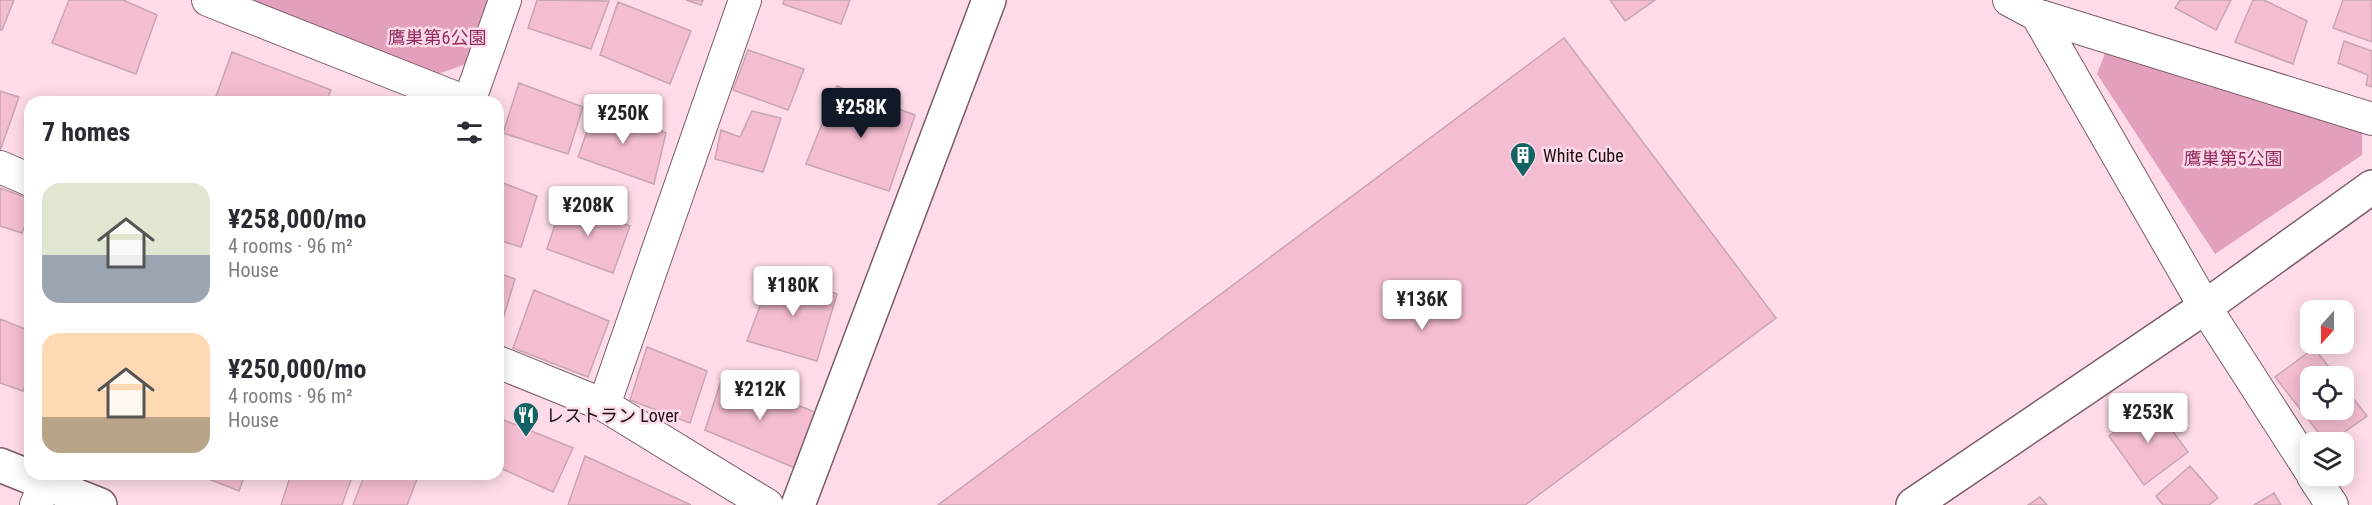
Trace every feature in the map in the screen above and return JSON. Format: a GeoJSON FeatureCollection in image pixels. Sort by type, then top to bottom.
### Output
{"type":"FeatureCollection","features":[{"type":"Feature","properties":{"kind":"street"},"geometry":{"type":"LineString","coordinates":[[208,0],[452,96]]}},
{"type":"Feature","properties":{"kind":"street"},"geometry":{"type":"LineString","coordinates":[[469,96],[506,0]]}},
{"type":"Feature","properties":{"kind":"street"},"geometry":{"type":"LineString","coordinates":[[604,405],[746,0]]}},
{"type":"Feature","properties":{"kind":"street"},"geometry":{"type":"LineString","coordinates":[[798,505],[989,0]]}},
{"type":"Feature","properties":{"kind":"street"},"geometry":{"type":"LineString","coordinates":[[2009,0],[2037,15],[2372,119]]}},
{"type":"Feature","properties":{"kind":"street"},"geometry":{"type":"LineString","coordinates":[[2037,15],[2205,308],[2300,455]]}},
{"type":"Feature","properties":{"kind":"street"},"geometry":{"type":"LineString","coordinates":[[0,167],[24,177]]}},
{"type":"Feature","properties":{"kind":"street"},"geometry":{"type":"LineString","coordinates":[[1913,505],[2205,308],[2372,187]]}},
{"type":"Feature","properties":{"kind":"street"},"geometry":{"type":"LineString","coordinates":[[504,364],[604,405],[767,505]]}},
{"type":"Feature","properties":{"kind":"street"},"geometry":{"type":"LineString","coordinates":[[0,465],[24,477]]}},
{"type":"Feature","properties":{"kind":"street"},"geometry":{"type":"LineString","coordinates":[[30,480],[44,487],[100,505]]}},
{"type":"Feature","properties":{"kind":"street"},"geometry":{"type":"LineString","coordinates":[[2320,486],[2332,505]]}},
{"type":"Feature","properties":{"kind":"green space","name":"鷹巣第6公園"},"geometry":{"type":"Polygon","coordinates":[[[248,0],[488,0],[469,63],[435,75],[248,0]]]}},
{"type":"Feature","properties":{"kind":"green space","name":"鷹巣第5公園"},"geometry":{"type":"Polygon","coordinates":[[[2107,48],[2362,128],[2362,155],[2215,254],[2097,74],[2107,48]]]}},
{"type":"Feature","properties":{"kind":"building"},"geometry":{"type":"Polygon","coordinates":[[[0,0],[14,0],[2,30],[0,30],[0,0]]]}},
{"type":"Feature","properties":{"kind":"building"},"geometry":{"type":"Polygon","coordinates":[[[69,0],[123,0],[157,15],[136,74],[52,43],[69,0]]]}},
{"type":"Feature","properties":{"kind":"building"},"geometry":{"type":"Polygon","coordinates":[[[537,0],[609,1],[591,49],[528,28],[537,0]]]}},
{"type":"Feature","properties":{"kind":"building"},"geometry":{"type":"Polygon","coordinates":[[[686,0],[703,0],[701,5],[686,0]]]}},
{"type":"Feature","properties":{"kind":"building"},"geometry":{"type":"Polygon","coordinates":[[[784,0],[850,0],[841,24],[783,4],[784,0]]]}},
{"type":"Feature","properties":{"kind":"building"},"geometry":{"type":"Polygon","coordinates":[[[1610,0],[1655,0],[1625,21],[1610,0]]]}},
{"type":"Feature","properties":{"kind":"building"},"geometry":{"type":"Polygon","coordinates":[[[2180,0],[2231,0],[2216,30],[2175,8],[2180,0]]]}},
{"type":"Feature","properties":{"kind":"building"},"geometry":{"type":"Polygon","coordinates":[[[2253,0],[2264,0],[2307,21],[2293,64],[2235,42],[2253,0]]]}},
{"type":"Feature","properties":{"kind":"building"},"geometry":{"type":"Polygon","coordinates":[[[2343,0],[2372,0],[2372,42],[2333,28],[2343,0]]]}},
{"type":"Feature","properties":{"kind":"building"},"geometry":{"type":"Polygon","coordinates":[[[618,2],[691,31],[670,84],[600,55],[618,2]]]}},
{"type":"Feature","properties":{"kind":"building","name":"White Cube"},"geometry":{"type":"Polygon","coordinates":[[[1564,38],[1776,318],[1525,505],[938,505],[1564,38]]]}},
{"type":"Feature","properties":{"kind":"building"},"geometry":{"type":"Polygon","coordinates":[[[2344,41],[2372,51],[2372,87],[2366,85],[2368,75],[2338,63],[2344,41]]]}},
{"type":"Feature","properties":{"kind":"building"},"geometry":{"type":"Polygon","coordinates":[[[748,50],[804,69],[788,110],[733,90],[748,50]]]}},
{"type":"Feature","properties":{"kind":"building"},"geometry":{"type":"Polygon","coordinates":[[[232,52],[331,90],[328,96],[216,96],[232,52]]]}},
{"type":"Feature","properties":{"kind":"building"},"geometry":{"type":"Polygon","coordinates":[[[519,83],[583,107],[568,154],[504,133],[519,83]]]}},
{"type":"Feature","properties":{"kind":"building"},"geometry":{"type":"Polygon","coordinates":[[[837,86],[915,115],[889,191],[806,164],[837,86]]]}},
{"type":"Feature","properties":{"kind":"building"},"geometry":{"type":"Polygon","coordinates":[[[0,91],[19,97],[0,151],[0,91]]]}},
{"type":"Feature","properties":{"kind":"building"},"geometry":{"type":"Polygon","coordinates":[[[596,106],[666,133],[654,184],[578,157],[596,106]]]}},
{"type":"Feature","properties":{"kind":"building"},"geometry":{"type":"Polygon","coordinates":[[[752,111],[781,118],[763,172],[715,159],[721,130],[740,137],[752,111]]]}},
{"type":"Feature","properties":{"kind":"building"},"geometry":{"type":"Polygon","coordinates":[[[504,183],[537,196],[521,247],[504,242],[504,183]]]}},
{"type":"Feature","properties":{"kind":"building"},"geometry":{"type":"Polygon","coordinates":[[[0,188],[24,197],[24,228],[22,233],[0,226],[0,188]]]}},
{"type":"Feature","properties":{"kind":"building"},"geometry":{"type":"Polygon","coordinates":[[[563,200],[630,226],[613,273],[547,249],[563,200]]]}},
{"type":"Feature","properties":{"kind":"building"},"geometry":{"type":"Polygon","coordinates":[[[773,271],[837,294],[817,361],[747,341],[773,271]]]}},
{"type":"Feature","properties":{"kind":"building"},"geometry":{"type":"Polygon","coordinates":[[[504,275],[515,279],[504,315],[504,275]]]}},
{"type":"Feature","properties":{"kind":"building"},"geometry":{"type":"Polygon","coordinates":[[[534,290],[609,321],[588,377],[513,348],[534,290]]]}},
{"type":"Feature","properties":{"kind":"building"},"geometry":{"type":"Polygon","coordinates":[[[0,319],[24,329],[24,388],[23,391],[0,383],[0,319]]]}},
{"type":"Feature","properties":{"kind":"building"},"geometry":{"type":"Polygon","coordinates":[[[647,347],[707,371],[690,423],[630,400],[647,347]]]}},
{"type":"Feature","properties":{"kind":"building"},"geometry":{"type":"Polygon","coordinates":[[[2306,354],[2319,354],[2328,366],[2300,366],[2300,409],[2275,377],[2306,354]]]}},
{"type":"Feature","properties":{"kind":"building"},"geometry":{"type":"Polygon","coordinates":[[[723,375],[817,413],[795,468],[705,430],[723,375]]]}},
{"type":"Feature","properties":{"kind":"building"},"geometry":{"type":"Polygon","coordinates":[[[2354,399],[2367,416],[2344,432],[2318,432],[2309,420],[2354,420],[2354,399]]]}},
{"type":"Feature","properties":{"kind":"building"},"geometry":{"type":"Polygon","coordinates":[[[2153,404],[2188,452],[2144,485],[2109,436],[2153,404]]]}},
{"type":"Feature","properties":{"kind":"building"},"geometry":{"type":"Polygon","coordinates":[[[504,420],[573,448],[553,492],[504,470],[504,420]]]}},
{"type":"Feature","properties":{"kind":"building"},"geometry":{"type":"Polygon","coordinates":[[[585,456],[691,505],[568,505],[585,456]]]}},
{"type":"Feature","properties":{"kind":"building"},"geometry":{"type":"Polygon","coordinates":[[[2190,466],[2218,498],[2209,505],[2163,505],[2156,496],[2190,466]]]}},
{"type":"Feature","properties":{"kind":"building"},"geometry":{"type":"Polygon","coordinates":[[[211,480],[243,480],[239,491],[211,480]]]}},
{"type":"Feature","properties":{"kind":"building"},"geometry":{"type":"Polygon","coordinates":[[[289,480],[351,480],[342,505],[281,505],[289,480]]]}},
{"type":"Feature","properties":{"kind":"building"},"geometry":{"type":"Polygon","coordinates":[[[363,480],[417,480],[407,505],[353,505],[363,480]]]}},
{"type":"Feature","properties":{"kind":"building"},"geometry":{"type":"Polygon","coordinates":[[[2274,493],[2281,505],[2254,505],[2274,493]]]}},
{"type":"Feature","properties":{"kind":"building"},"geometry":{"type":"Polygon","coordinates":[[[2040,497],[2047,505],[2028,505],[2040,497]]]}},
{"type":"Feature","properties":{"kind":"place","name":"White Cube"},"geometry":{"type":"Point","coordinates":[1523,178]}},
{"type":"Feature","properties":{"kind":"place","name":"レストラン Lover"},"geometry":{"type":"Point","coordinates":[526,438]}}]}
